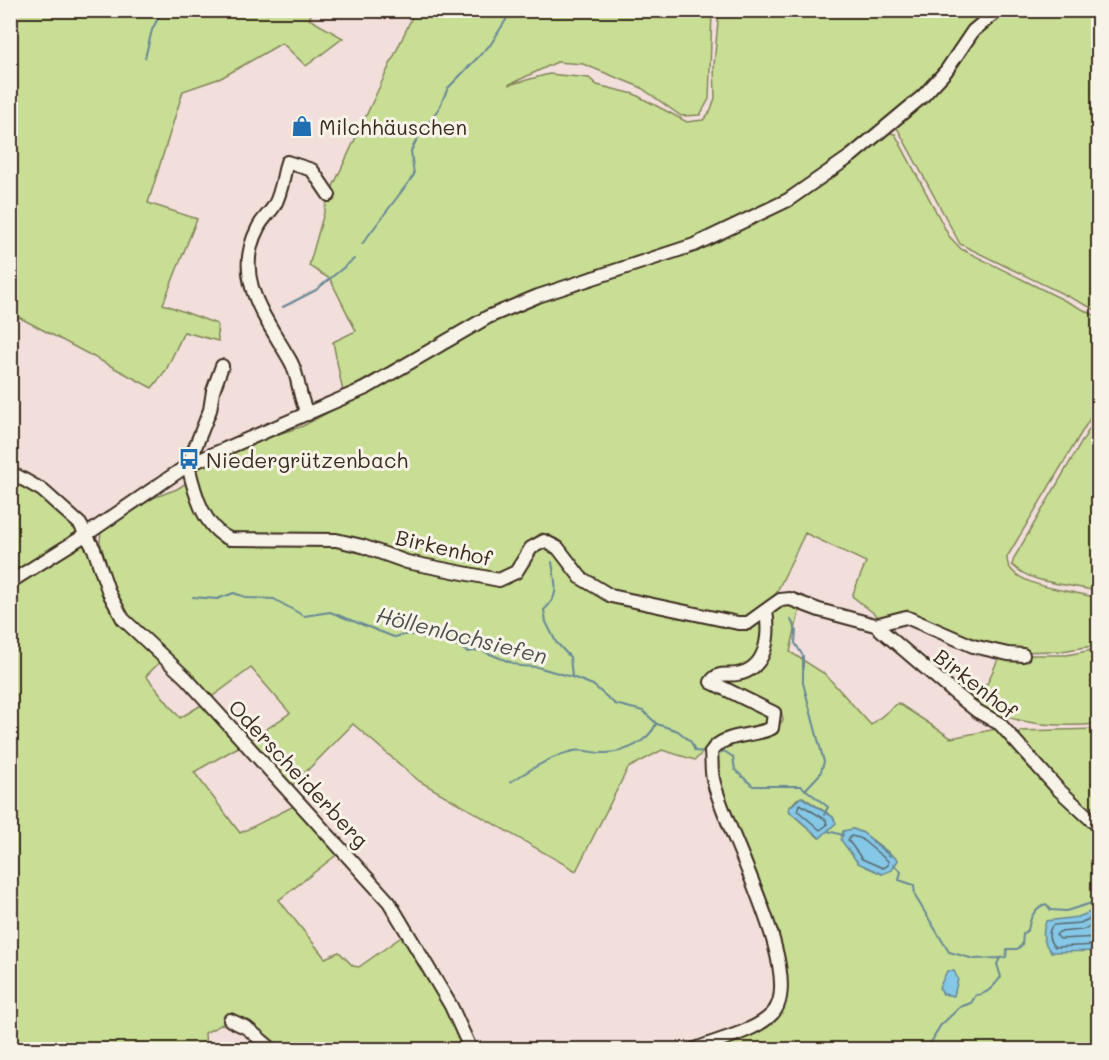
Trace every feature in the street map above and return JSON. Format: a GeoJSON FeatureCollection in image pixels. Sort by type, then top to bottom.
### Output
{"type":"FeatureCollection","features":[{"type":"Feature","properties":{"kind":"street"},"geometry":{"type":"LineString","coordinates":[[10,582],[87,534],[188,465],[366,388],[488,317],[538,296],[694,245],[788,200],[851,156],[923,96],[945,71],[973,31],[998,10]]}},
{"type":"Feature","properties":{"kind":"street"},"geometry":{"type":"LineString","coordinates":[[308,414],[301,402],[293,366],[259,307],[250,286],[248,269],[254,237],[258,227],[274,206],[287,162],[312,170],[329,195]]}},
{"type":"Feature","properties":{"kind":"street"},"geometry":{"type":"LineString","coordinates":[[188,465],[210,410],[213,391],[222,366]]}},
{"type":"Feature","properties":{"kind":"street","name":"Birkenhof"},"geometry":{"type":"LineString","coordinates":[[188,465],[197,495],[210,524],[216,531],[230,539],[302,538],[350,542],[407,562],[490,580],[509,577],[522,564],[531,548],[544,541],[558,548],[581,578],[611,596],[738,623],[748,623],[780,600],[790,599],[819,610],[875,625],[959,697],[1000,724],[1059,789],[1098,826]]}},
{"type":"Feature","properties":{"kind":"street"},"geometry":{"type":"LineString","coordinates":[[10,472],[42,490],[62,506],[87,534]]}},
{"type":"Feature","properties":{"kind":"street","name":"Oderscheiderberg"},"geometry":{"type":"LineString","coordinates":[[87,534],[109,593],[123,620],[186,678],[390,902],[451,1006],[471,1050]]}},
{"type":"Feature","properties":{"kind":"street"},"geometry":{"type":"LineString","coordinates":[[693,1050],[765,1020],[778,1005],[781,986],[763,906],[713,779],[711,752],[720,742],[763,732],[772,728],[775,721],[774,713],[711,682],[719,674],[746,671],[761,659],[769,635],[766,611]]}},
{"type":"Feature","properties":{"kind":"street","name":"Birkenhof"},"geometry":{"type":"LineString","coordinates":[[875,625],[906,617],[973,646],[1023,655]]}},
{"type":"Feature","properties":{"kind":"street"},"geometry":{"type":"LineString","coordinates":[[230,1020],[247,1028],[273,1050]]}},
{"type":"Feature","properties":{"kind":"green space"},"geometry":{"type":"Polygon","coordinates":[[[10,11],[313,11],[309,19],[343,38],[306,66],[282,43],[221,78],[183,91],[148,203],[197,219],[163,304],[217,324],[218,341],[184,332],[166,370],[152,388],[11,313],[10,11]]]}},
{"type":"Feature","properties":{"kind":"green space"},"geometry":{"type":"Polygon","coordinates":[[[415,11],[712,11],[709,99],[700,115],[681,116],[640,87],[583,64],[557,62],[508,85],[549,74],[589,78],[597,85],[634,94],[687,122],[703,120],[710,112],[715,98],[714,65],[719,11],[1098,11],[1098,311],[960,244],[894,122],[920,91],[846,152],[791,191],[748,216],[703,237],[487,311],[343,392],[333,342],[356,331],[330,279],[309,266],[329,195],[415,11]]]}},
{"type":"Feature","properties":{"kind":"green space"},"geometry":{"type":"Polygon","coordinates":[[[889,133],[895,134],[949,236],[961,249],[1098,317],[1098,405],[1007,557],[1010,567],[1029,581],[1098,598],[1098,645],[1062,651],[1010,652],[953,635],[907,613],[881,619],[852,596],[866,562],[805,533],[774,598],[800,608],[790,652],[825,674],[871,725],[898,703],[951,738],[996,729],[1025,763],[1081,814],[1088,811],[1018,736],[1020,731],[1098,729],[1098,1049],[705,1049],[766,1024],[781,1010],[785,993],[783,966],[775,934],[750,863],[717,783],[716,747],[773,732],[783,720],[781,710],[768,717],[766,724],[719,737],[695,760],[662,750],[628,768],[576,871],[419,781],[353,724],[292,786],[249,741],[290,713],[251,668],[209,699],[179,664],[128,618],[114,595],[100,542],[101,530],[153,498],[177,489],[191,480],[198,482],[196,466],[254,442],[303,426],[411,367],[493,318],[558,293],[655,263],[734,232],[784,207],[832,177],[889,133]],[[542,533],[530,542],[510,570],[497,574],[458,570],[430,564],[370,544],[373,549],[421,565],[482,579],[498,579],[509,577],[516,572],[531,548],[548,547],[558,540],[542,533]],[[803,797],[797,799],[789,808],[790,812],[819,838],[835,823],[833,817],[803,797]],[[853,829],[843,832],[842,840],[858,863],[882,874],[892,870],[898,860],[863,833],[853,829]]]}},
{"type":"Feature","properties":{"kind":"green space"},"geometry":{"type":"Polygon","coordinates":[[[1098,414],[1098,592],[1031,577],[1012,565],[1098,414]]]}},
{"type":"Feature","properties":{"kind":"green space"},"geometry":{"type":"Polygon","coordinates":[[[11,477],[54,507],[76,529],[76,534],[11,576],[11,477]]]}},
{"type":"Feature","properties":{"kind":"green space"},"geometry":{"type":"Polygon","coordinates":[[[79,545],[86,545],[110,609],[125,630],[162,660],[146,676],[180,718],[203,704],[242,745],[194,772],[240,833],[296,805],[339,853],[279,900],[325,958],[339,952],[353,966],[359,967],[404,935],[454,1022],[465,1049],[321,1050],[317,1047],[315,1049],[273,1049],[230,1020],[205,1033],[206,1049],[11,1049],[10,588],[79,545]]]}},
{"type":"Feature","properties":{"kind":"green space"},"geometry":{"type":"Polygon","coordinates":[[[1098,649],[1098,724],[1063,725],[1028,722],[995,713],[964,696],[987,684],[1000,655],[1067,655],[1098,649]]]}},
{"type":"Feature","properties":{"kind":"water"},"geometry":{"type":"Polygon","coordinates":[[[801,797],[833,817],[836,823],[820,838],[790,812],[789,808],[801,797]]]}},
{"type":"Feature","properties":{"kind":"water"},"geometry":{"type":"Polygon","coordinates":[[[853,829],[863,833],[898,860],[892,870],[882,874],[858,863],[841,840],[843,831],[853,829]]]}},
{"type":"Feature","properties":{"kind":"water"},"geometry":{"type":"Polygon","coordinates":[[[1098,909],[1098,951],[1051,952],[1044,937],[1046,921],[1078,917],[1098,909]]]}},
{"type":"Feature","properties":{"kind":"water"},"geometry":{"type":"Polygon","coordinates":[[[947,971],[954,971],[958,979],[954,996],[943,994],[939,988],[947,971]]]}},
{"type":"Feature","properties":{"kind":"waterway"},"geometry":{"type":"LineString","coordinates":[[145,58],[152,30],[162,10]]}},
{"type":"Feature","properties":{"kind":"waterway"},"geometry":{"type":"LineString","coordinates":[[362,244],[414,175],[411,151],[439,108],[448,88],[491,44],[512,10]]}},
{"type":"Feature","properties":{"kind":"waterway"},"geometry":{"type":"LineString","coordinates":[[283,307],[316,290],[354,259]]}},
{"type":"Feature","properties":{"kind":"waterway"},"geometry":{"type":"LineString","coordinates":[[552,562],[556,588],[553,599],[544,610],[546,622],[556,642],[570,657],[572,677]]}},
{"type":"Feature","properties":{"kind":"waterway","name":"Höllenlochsiefen"},"geometry":{"type":"LineString","coordinates":[[193,597],[217,599],[234,593],[248,598],[274,599],[304,616],[330,612],[394,637],[409,634],[456,645],[467,652],[480,650],[520,666],[537,667],[572,677],[593,685],[615,704],[643,711],[657,724],[678,731],[691,742],[695,751],[705,752]]}},
{"type":"Feature","properties":{"kind":"waterway"},"geometry":{"type":"LineString","coordinates":[[791,620],[796,630],[795,643],[803,656],[803,683],[824,762],[820,774],[805,790]]}},
{"type":"Feature","properties":{"kind":"waterway"},"geometry":{"type":"LineString","coordinates":[[510,782],[540,764],[565,753],[621,751],[642,741],[656,724]]}},
{"type":"Feature","properties":{"kind":"waterway","name":"Höllenlochsiefen"},"geometry":{"type":"LineString","coordinates":[[717,755],[724,751],[733,757],[735,770],[753,786],[801,786],[828,807],[824,815]]}},
{"type":"Feature","properties":{"kind":"waterway","name":"Höllenlochsiefen"},"geometry":{"type":"LineString","coordinates":[[828,831],[843,835]]}},
{"type":"Feature","properties":{"kind":"waterway","name":"Höllenlochsiefen"},"geometry":{"type":"LineString","coordinates":[[872,841],[890,856]]}},
{"type":"Feature","properties":{"kind":"waterway","name":"Höllenlochsiefen"},"geometry":{"type":"LineString","coordinates":[[893,864],[901,872],[899,880],[914,885],[915,896],[949,952],[974,959],[1000,958]]}},
{"type":"Feature","properties":{"kind":"waterway"},"geometry":{"type":"LineString","coordinates":[[927,1050],[940,1026],[960,1007],[971,1003],[976,995],[991,989],[1001,977],[997,964],[1000,958],[1006,957],[1007,949],[1017,949],[1022,945],[1023,934],[1028,930],[1031,918],[1038,908],[1046,904],[1051,910],[1066,911],[1098,901]]}},
{"type":"Feature","properties":{"kind":"place","name":"Milchhäuschen"},"geometry":{"type":"Point","coordinates":[302,126]}},
{"type":"Feature","properties":{"kind":"place","name":"Niedergrützenbach"},"geometry":{"type":"Point","coordinates":[189,459]}}]}
